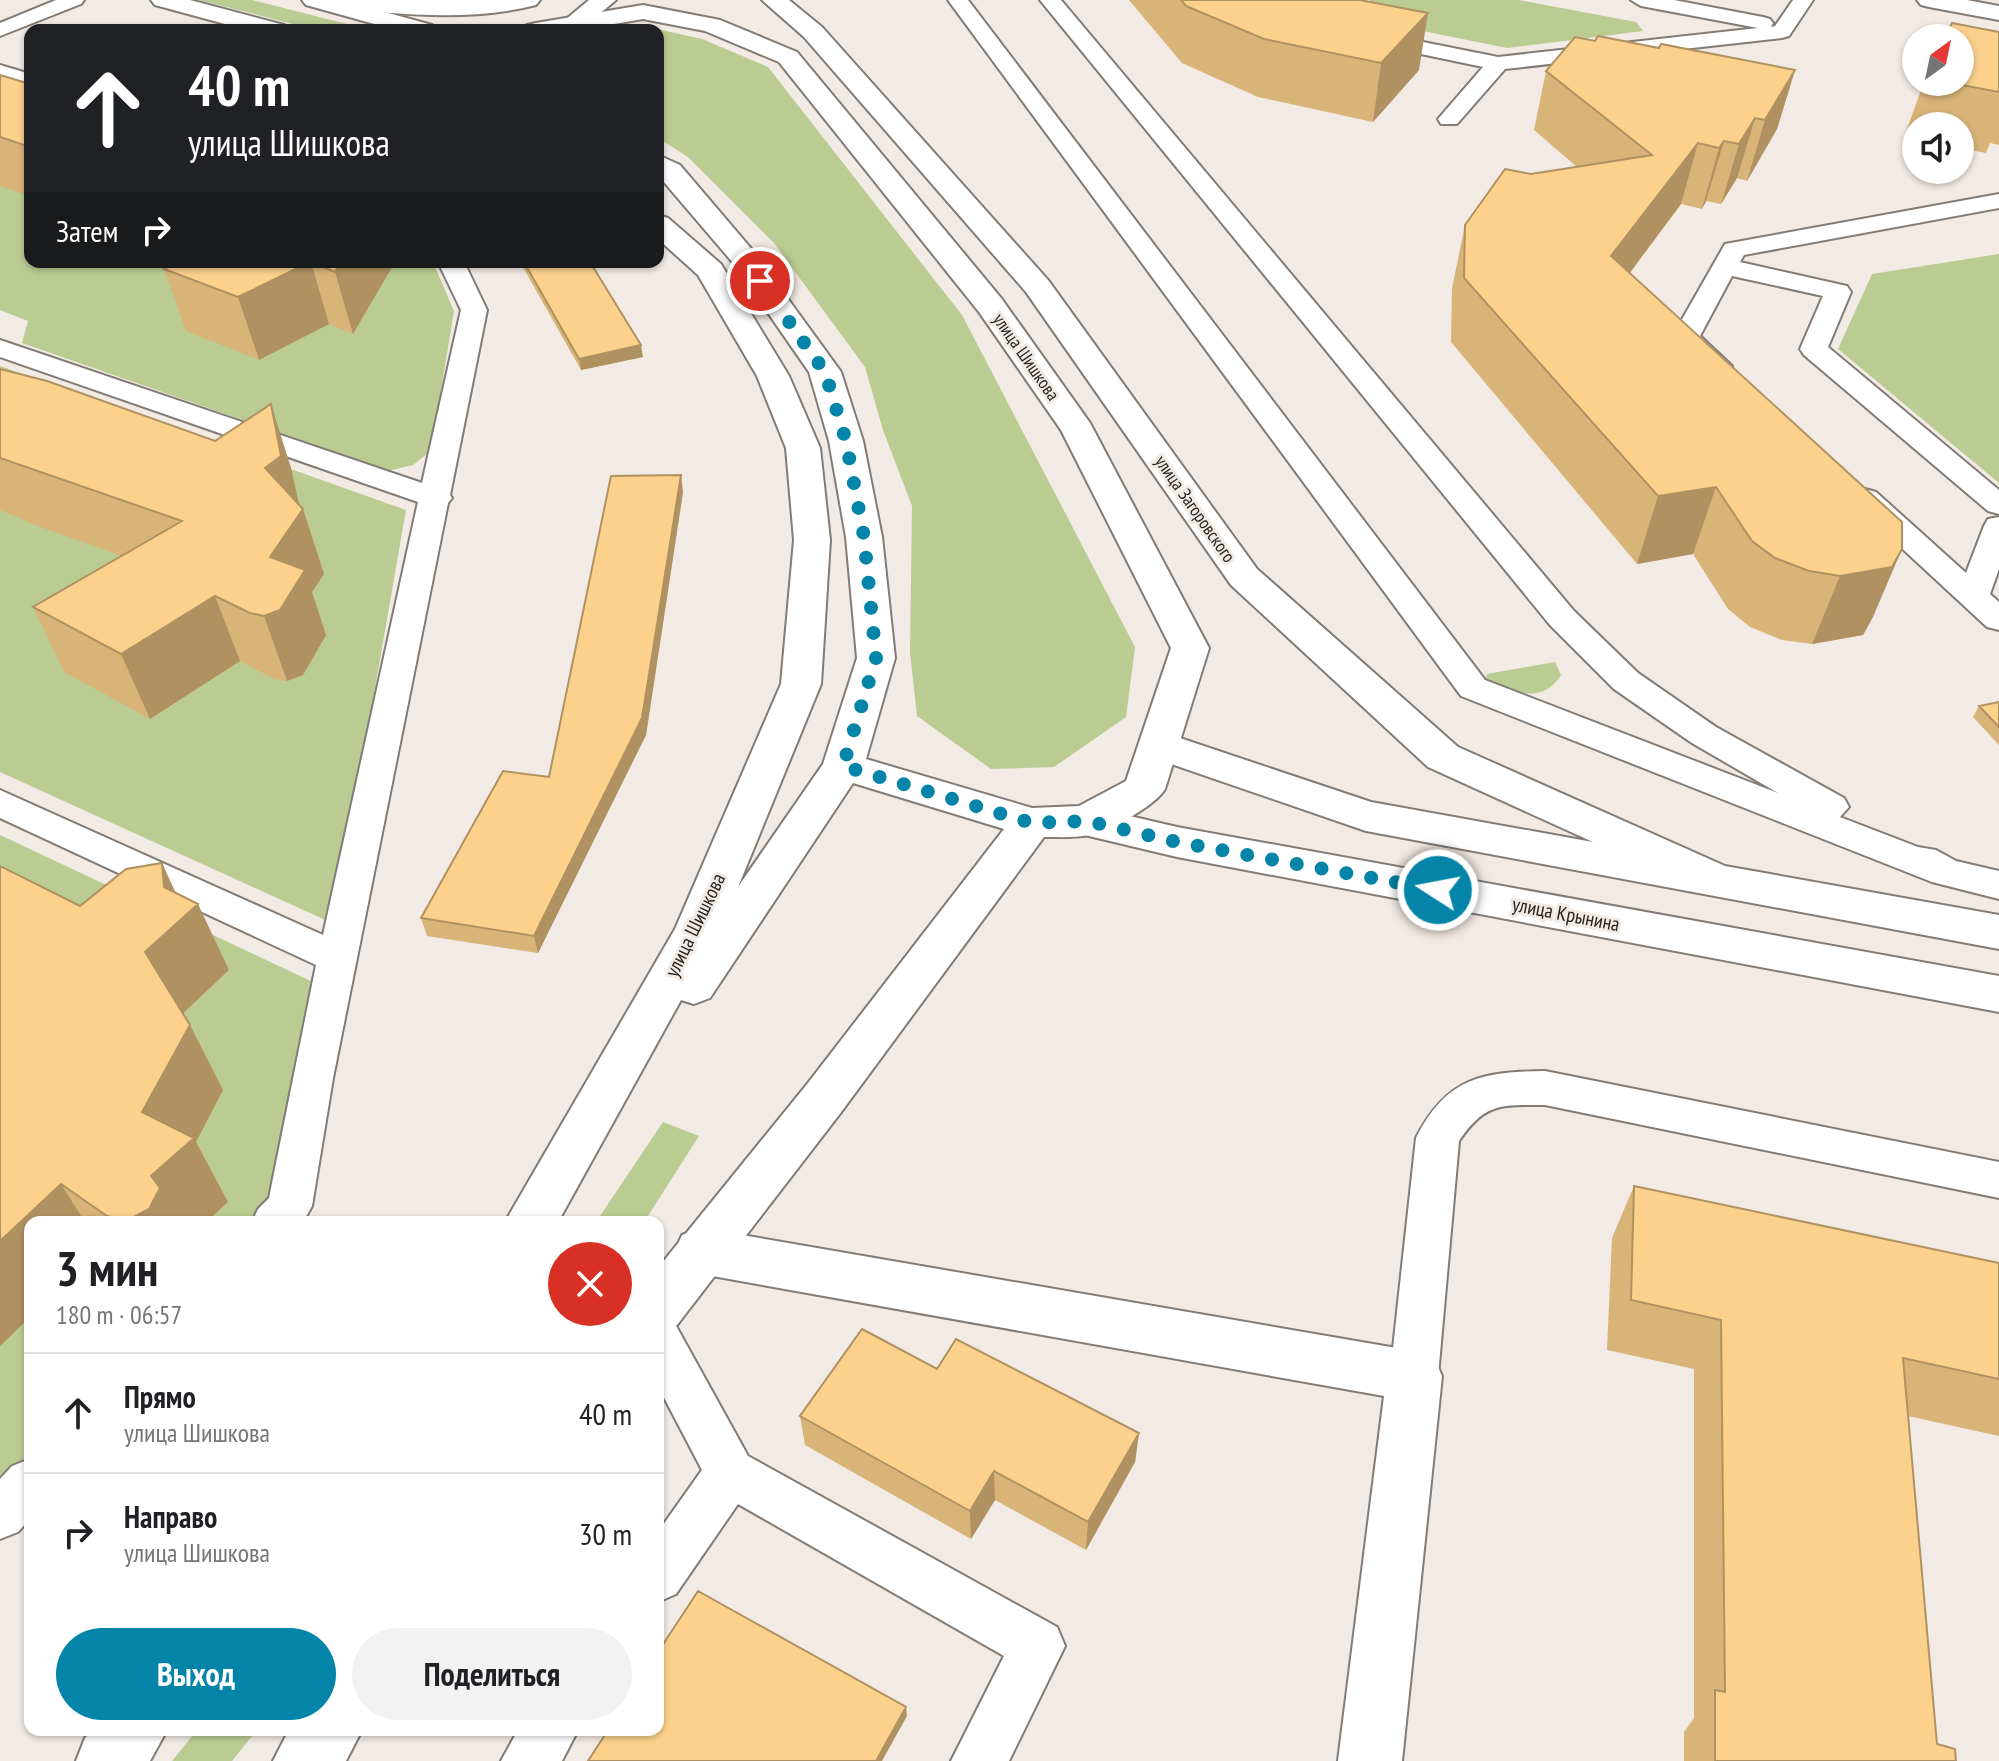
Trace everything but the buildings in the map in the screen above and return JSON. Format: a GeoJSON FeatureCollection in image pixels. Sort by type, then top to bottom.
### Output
{"type":"FeatureCollection","features":[{"type":"Feature","properties":{"kind":"main road"},"geometry":{"type":"LineString","coordinates":[[163,0],[253,24]]}},
{"type":"Feature","properties":{"kind":"main road"},"geometry":{"type":"LineString","coordinates":[[314,0],[401,24]]}},
{"type":"Feature","properties":{"kind":"main road"},"geometry":{"type":"LineString","coordinates":[[321,0],[430,7],[509,5],[528,0]]}},
{"type":"Feature","properties":{"kind":"main road"},"geometry":{"type":"LineString","coordinates":[[575,24],[604,0]]}},
{"type":"Feature","properties":{"kind":"main road","name":"улица Загоровского"},"geometry":{"type":"LineString","coordinates":[[774,0],[813,32],[1037,286],[1244,577],[1443,757],[1725,884]]}},
{"type":"Feature","properties":{"kind":"main road"},"geometry":{"type":"LineString","coordinates":[[1929,0],[1999,13]]}},
{"type":"Feature","properties":{"kind":"main road","name":"улица Шишкова"},"geometry":{"type":"LineString","coordinates":[[583,24],[643,12],[711,25],[788,57],[990,305],[1078,430],[1190,648],[1144,789],[1087,821],[1032,823],[843,766]]}},
{"type":"Feature","properties":{"kind":"main road"},"geometry":{"type":"LineString","coordinates":[[536,1216],[843,766],[876,658],[864,537],[846,441],[825,372],[744,258],[664,167]]}},
{"type":"Feature","properties":{"kind":"main road","name":"улица Шишкова"},"geometry":{"type":"LineString","coordinates":[[535,1216],[697,931],[801,684],[812,540],[803,448],[773,376],[710,270],[664,229]]}},
{"type":"Feature","properties":{"kind":"main road"},"geometry":{"type":"LineString","coordinates":[[990,305],[1037,286]]}},
{"type":"Feature","properties":{"kind":"main road"},"geometry":{"type":"LineString","coordinates":[[1159,745],[1366,816],[1999,932]]}},
{"type":"Feature","properties":{"kind":"main road","name":"улица Крынина"},"geometry":{"type":"LineString","coordinates":[[1087,821],[1177,842],[1999,994]]}},
{"type":"Feature","properties":{"kind":"main road"},"geometry":{"type":"LineString","coordinates":[[664,1300],[825,1097],[1032,823]]}},
{"type":"Feature","properties":{"kind":"main road"},"geometry":{"type":"LineString","coordinates":[[701,1251],[1414,1376],[1370,1761]]}},
{"type":"Feature","properties":{"kind":"main road"},"geometry":{"type":"LineString","coordinates":[[108,1761],[130,1736]]}},
{"type":"Feature","properties":{"kind":"main road"},"geometry":{"type":"LineString","coordinates":[[305,1761],[325,1736]]}},
{"type":"Feature","properties":{"kind":"lane"},"geometry":{"type":"LineString","coordinates":[[958,0],[1473,688],[1945,872],[1999,885]]}},
{"type":"Feature","properties":{"kind":"lane"},"geometry":{"type":"LineString","coordinates":[[1050,0],[1562,618],[1626,681],[1704,735],[1945,872]]}},
{"type":"Feature","properties":{"kind":"lane"},"geometry":{"type":"LineString","coordinates":[[1326,0],[1366,37],[1498,63],[1782,32],[1803,0]]}},
{"type":"Feature","properties":{"kind":"lane"},"geometry":{"type":"LineString","coordinates":[[1641,0],[1785,27]]}},
{"type":"Feature","properties":{"kind":"lane"},"geometry":{"type":"LineString","coordinates":[[0,30],[66,1]]}},
{"type":"Feature","properties":{"kind":"lane"},"geometry":{"type":"LineString","coordinates":[[1449,119],[1498,63]]}},
{"type":"Feature","properties":{"kind":"lane"},"geometry":{"type":"LineString","coordinates":[[0,72],[24,79]]}},
{"type":"Feature","properties":{"kind":"lane"},"geometry":{"type":"LineString","coordinates":[[1743,389],[1686,337],[1734,249],[1999,201]]}},
{"type":"Feature","properties":{"kind":"lane"},"geometry":{"type":"LineString","coordinates":[[1724,266],[1838,292],[1814,349],[1999,505]]}},
{"type":"Feature","properties":{"kind":"lane"},"geometry":{"type":"LineString","coordinates":[[280,1216],[290,1206],[312,1078],[437,498],[474,310],[454,268]]}},
{"type":"Feature","properties":{"kind":"lane"},"geometry":{"type":"LineString","coordinates":[[0,348],[437,498]]}},
{"type":"Feature","properties":{"kind":"lane"},"geometry":{"type":"LineString","coordinates":[[1847,482],[1999,620]]}},
{"type":"Feature","properties":{"kind":"lane"},"geometry":{"type":"LineString","coordinates":[[1973,596],[1999,526]]}},
{"type":"Feature","properties":{"kind":"lane"},"geometry":{"type":"LineString","coordinates":[[0,803],[339,959]]}},
{"type":"Feature","properties":{"kind":"lane"},"geometry":{"type":"LineString","coordinates":[[1414,1376],[1438,1138],[1456,1109],[1487,1089],[1545,1088],[1999,1180]]}},
{"type":"Feature","properties":{"kind":"lane"},"geometry":{"type":"LineString","coordinates":[[664,1350],[730,1473],[1038,1646],[979,1761]]}},
{"type":"Feature","properties":{"kind":"lane"},"geometry":{"type":"LineString","coordinates":[[664,1567],[730,1473]]}},
{"type":"Feature","properties":{"kind":"lane"},"geometry":{"type":"LineString","coordinates":[[0,1515],[24,1489]]}},
{"type":"Feature","properties":{"kind":"lane"},"geometry":{"type":"LineString","coordinates":[[529,1761],[547,1736]]}},
{"type":"Feature","properties":{"kind":"green space"},"geometry":{"type":"Polygon","coordinates":[[[199,0],[252,0],[347,24],[293,24],[199,0]]]}},
{"type":"Feature","properties":{"kind":"green space"},"geometry":{"type":"Polygon","coordinates":[[[1369,0],[1519,0],[1636,22],[1643,31],[1507,48],[1398,26],[1369,0]]]}},
{"type":"Feature","properties":{"kind":"green space"},"geometry":{"type":"Polygon","coordinates":[[[664,31],[702,39],[768,67],[962,315],[1135,647],[1126,717],[1054,767],[991,769],[917,716],[910,653],[912,506],[883,430],[865,367],[774,243],[688,157],[664,142],[664,31]]]}},
{"type":"Feature","properties":{"kind":"green space"},"geometry":{"type":"Polygon","coordinates":[[[0,87],[24,93],[24,268],[436,268],[454,311],[431,451],[413,465],[388,471],[22,343],[28,321],[0,310],[0,87]]]}},
{"type":"Feature","properties":{"kind":"green space"},"geometry":{"type":"Polygon","coordinates":[[[1999,254],[1999,483],[1838,349],[1872,274],[1999,254]]]}},
{"type":"Feature","properties":{"kind":"green space"},"geometry":{"type":"Polygon","coordinates":[[[0,366],[406,510],[334,924],[0,772],[0,366]]]}},
{"type":"Feature","properties":{"kind":"green space"},"geometry":{"type":"Polygon","coordinates":[[[1555,662],[1561,675],[1554,684],[1536,693],[1516,692],[1486,678],[1487,674],[1555,662]]]}},
{"type":"Feature","properties":{"kind":"green space"},"geometry":{"type":"Polygon","coordinates":[[[0,835],[315,983],[271,1201],[258,1216],[24,1216],[24,1483],[0,1501],[0,835]]]}},
{"type":"Feature","properties":{"kind":"green space"},"geometry":{"type":"Polygon","coordinates":[[[663,1122],[699,1136],[648,1216],[600,1216],[663,1122]]]}},
{"type":"Feature","properties":{"kind":"green space"},"geometry":{"type":"Polygon","coordinates":[[[192,1736],[252,1736],[232,1761],[172,1761],[192,1736]]]}},
{"type":"Feature","properties":{"kind":"route"},"geometry":{"type":"LineString","coordinates":[[760,281],[825,372],[846,441],[864,537],[876,658],[843,766],[1032,823],[1087,821],[1177,842],[1438,890]]}}]}
